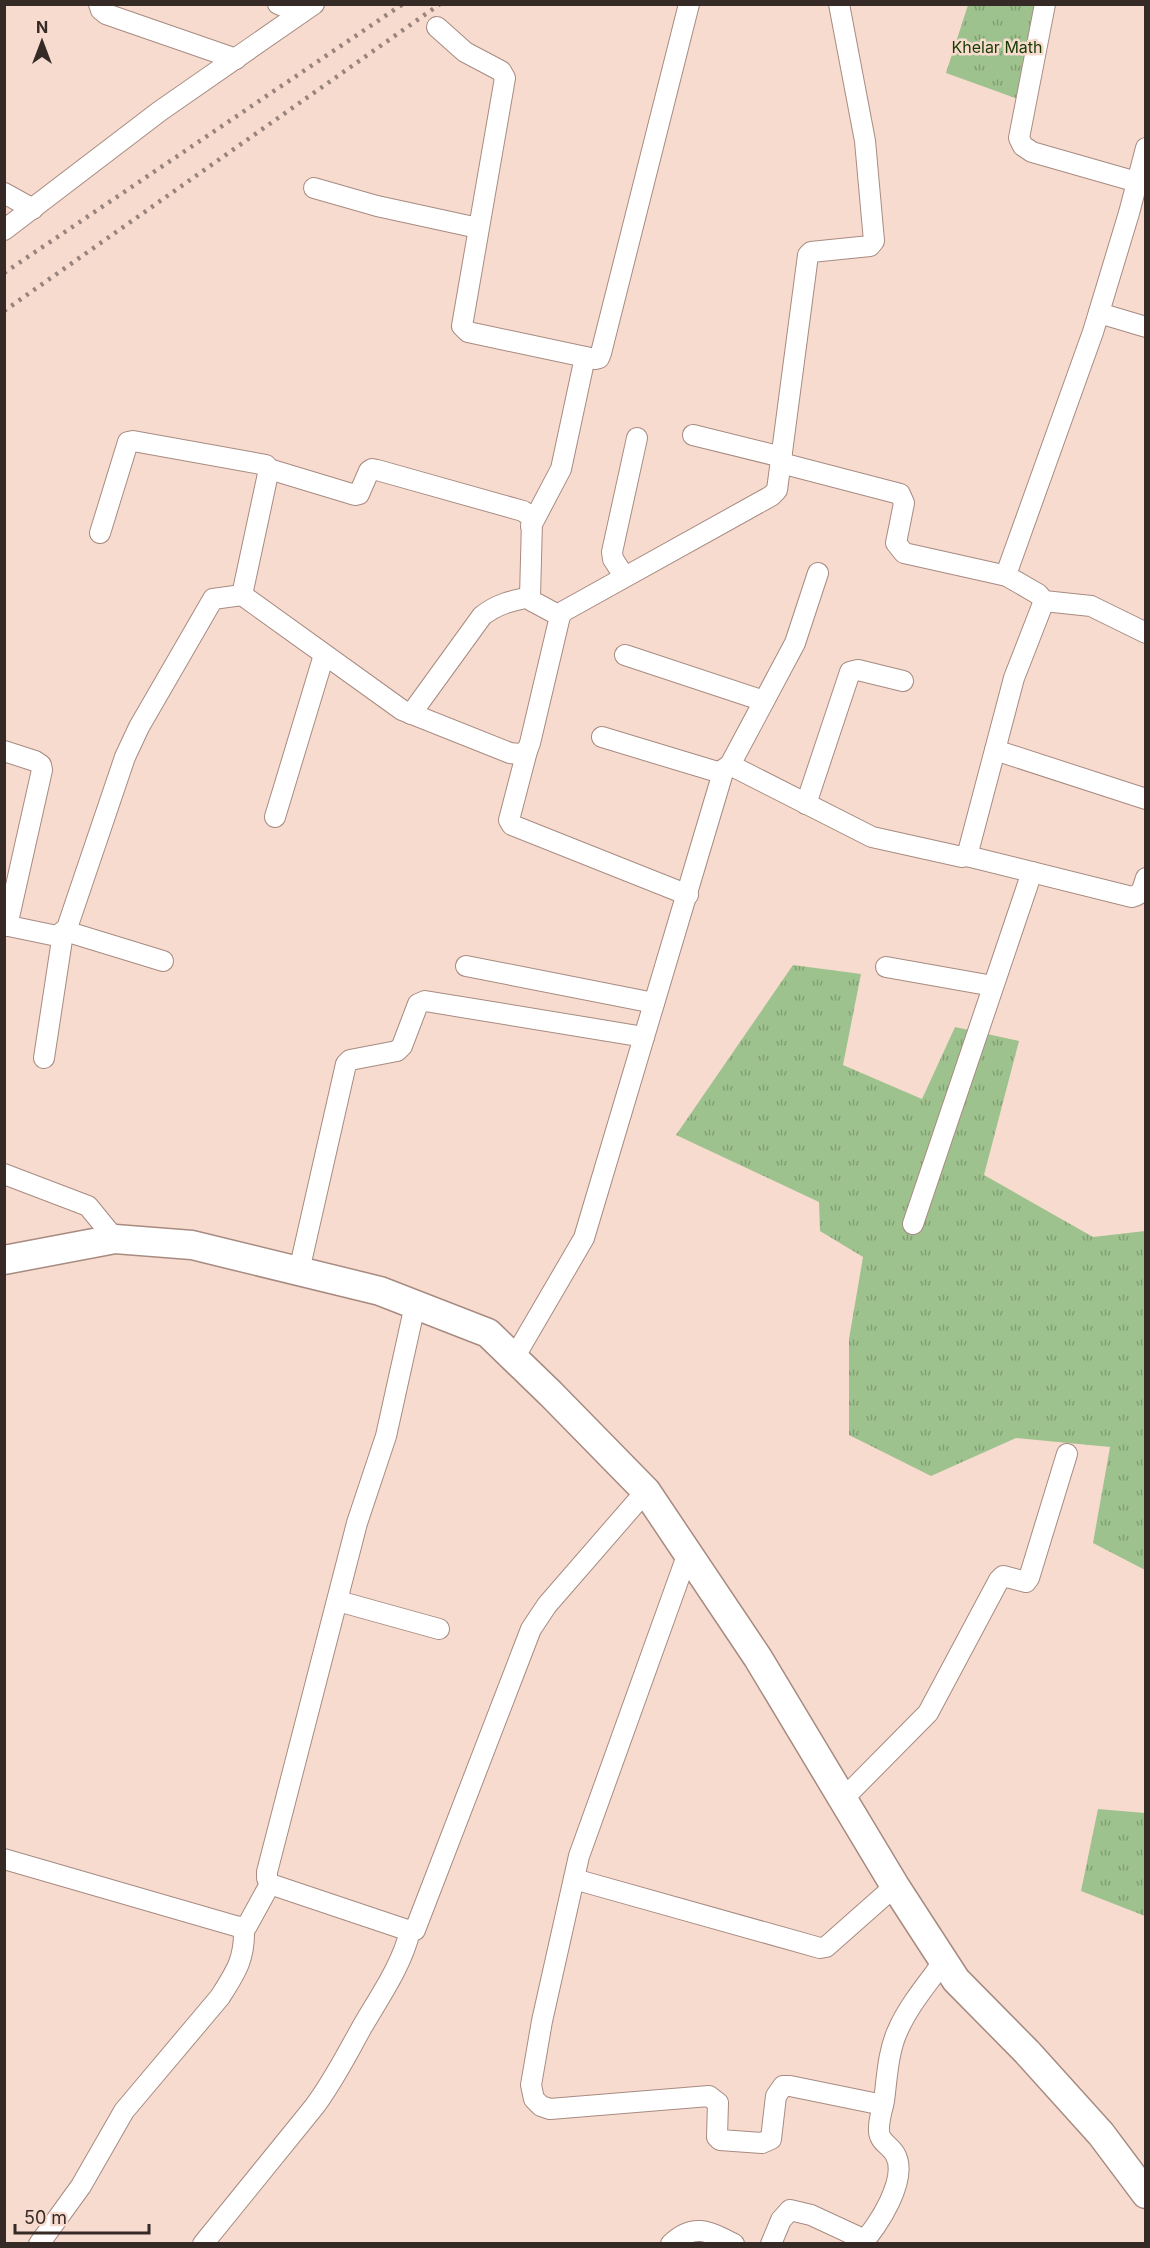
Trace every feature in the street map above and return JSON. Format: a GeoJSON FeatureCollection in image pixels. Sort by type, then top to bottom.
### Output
{"type":"FeatureCollection","features":[{"type":"Feature","properties":{"kind":"street"},"geometry":{"type":"LineString","coordinates":[[99,4],[106,15],[236,59]]}},
{"type":"Feature","properties":{"kind":"street"},"geometry":{"type":"LineString","coordinates":[[278,4],[307,9]]}},
{"type":"Feature","properties":{"kind":"street"},"geometry":{"type":"LineString","coordinates":[[437,27],[465,52],[501,71],[505,78],[462,321],[464,330],[594,360],[599,358],[601,353],[689,4]]}},
{"type":"Feature","properties":{"kind":"street"},"geometry":{"type":"LineString","coordinates":[[688,895],[512,825],[509,820],[560,616],[571,606],[771,496],[777,490],[808,255],[811,252],[870,246],[874,242],[865,141],[839,4]]}},
{"type":"Feature","properties":{"kind":"street"},"geometry":{"type":"LineString","coordinates":[[1045,4],[1019,138],[1023,146],[1032,152],[1137,182]]}},
{"type":"Feature","properties":{"kind":"street"},"geometry":{"type":"LineString","coordinates":[[4,230],[160,111],[307,9]]}},
{"type":"Feature","properties":{"kind":"street"},"geometry":{"type":"LineString","coordinates":[[1007,576],[1096,322],[1137,215],[1137,182],[1146,148]]}},
{"type":"Feature","properties":{"kind":"street"},"geometry":{"type":"LineString","coordinates":[[314,188],[377,206],[478,228]]}},
{"type":"Feature","properties":{"kind":"street"},"geometry":{"type":"LineString","coordinates":[[4,193],[33,209]]}},
{"type":"Feature","properties":{"kind":"street"},"geometry":{"type":"LineString","coordinates":[[1096,322],[1146,327]]}},
{"type":"Feature","properties":{"kind":"street"},"geometry":{"type":"LineString","coordinates":[[531,526],[561,469],[585,357]]}},
{"type":"Feature","properties":{"kind":"street"},"geometry":{"type":"LineString","coordinates":[[693,435],[900,494],[904,503],[896,543],[904,553],[1007,576],[1038,594],[1044,601],[1091,606],[1146,633]]}},
{"type":"Feature","properties":{"kind":"street"},"geometry":{"type":"LineString","coordinates":[[624,576],[613,559],[612,552],[638,438]]}},
{"type":"Feature","properties":{"kind":"street"},"geometry":{"type":"LineString","coordinates":[[100,533],[128,442],[262,464],[268,469],[355,495],[359,494],[372,469],[523,512],[530,516],[530,597],[532,601],[560,616]]}},
{"type":"Feature","properties":{"kind":"street"},"geometry":{"type":"LineString","coordinates":[[242,595],[268,469]]}},
{"type":"Feature","properties":{"kind":"street"},"geometry":{"type":"LineString","coordinates":[[513,1358],[584,1238],[725,769],[795,643],[818,573]]}},
{"type":"Feature","properties":{"kind":"street"},"geometry":{"type":"LineString","coordinates":[[44,1058],[64,932],[124,757],[213,599],[242,595],[283,622],[324,655],[402,710],[510,753],[519,754],[527,751]]}},
{"type":"Feature","properties":{"kind":"street"},"geometry":{"type":"LineString","coordinates":[[411,714],[482,616],[506,602],[530,597]]}},
{"type":"Feature","properties":{"kind":"street"},"geometry":{"type":"LineString","coordinates":[[967,856],[1014,678],[1044,601]]}},
{"type":"Feature","properties":{"kind":"street"},"geometry":{"type":"LineString","coordinates":[[275,817],[324,655]]}},
{"type":"Feature","properties":{"kind":"street"},"geometry":{"type":"LineString","coordinates":[[625,655],[764,701]]}},
{"type":"Feature","properties":{"kind":"street"},"geometry":{"type":"LineString","coordinates":[[806,804],[850,672],[858,670],[903,681]]}},
{"type":"Feature","properties":{"kind":"street"},"geometry":{"type":"LineString","coordinates":[[602,737],[725,769],[806,804],[872,837],[962,857],[967,856],[1132,897],[1142,892],[1146,878]]}},
{"type":"Feature","properties":{"kind":"street"},"geometry":{"type":"LineString","coordinates":[[995,750],[1146,799]]}},
{"type":"Feature","properties":{"kind":"street"},"geometry":{"type":"LineString","coordinates":[[4,752],[35,760],[41,765],[42,770],[6,926],[57,936],[64,932],[163,961]]}},
{"type":"Feature","properties":{"kind":"street"},"geometry":{"type":"LineString","coordinates":[[913,1224],[1032,872]]}},
{"type":"Feature","properties":{"kind":"street"},"geometry":{"type":"LineString","coordinates":[[466,966],[654,1003]]}},
{"type":"Feature","properties":{"kind":"street"},"geometry":{"type":"LineString","coordinates":[[886,967],[993,986]]}},
{"type":"Feature","properties":{"kind":"street"},"geometry":{"type":"LineString","coordinates":[[299,1271],[346,1065],[350,1060],[397,1051],[402,1047],[418,1004],[425,1001],[644,1037]]}},
{"type":"Feature","properties":{"kind":"street"},"geometry":{"type":"LineString","coordinates":[[4,1174],[88,1206],[115,1239]]}},
{"type":"Feature","properties":{"kind":"street"},"geometry":{"type":"LineString","coordinates":[[4,1260],[115,1239],[192,1245],[381,1291],[488,1333],[646,1491],[758,1658],[842,1800],[956,1980],[1027,2052],[1101,2134],[1146,2194]]}},
{"type":"Feature","properties":{"kind":"street"},"geometry":{"type":"LineString","coordinates":[[415,1305],[386,1436],[357,1523],[267,1872],[270,1884],[410,1931],[415,1930],[531,1629],[548,1605],[646,1491]]}},
{"type":"Feature","properties":{"kind":"street"},"geometry":{"type":"LineString","coordinates":[[842,1800],[928,1713],[999,1580],[1003,1576],[1026,1582],[1029,1578],[1068,1454]]}},
{"type":"Feature","properties":{"kind":"street"},"geometry":{"type":"LineString","coordinates":[[688,1553],[581,1850],[542,2021],[531,2085],[534,2099],[541,2106],[550,2109],[709,2096],[718,2103],[717,2137],[720,2140],[762,2143],[771,2139],[776,2096],[783,2086],[883,2105]]}},
{"type":"Feature","properties":{"kind":"street"},"geometry":{"type":"LineString","coordinates":[[338,1601],[439,1629]]}},
{"type":"Feature","properties":{"kind":"street"},"geometry":{"type":"LineString","coordinates":[[4,1859],[244,1928]]}},
{"type":"Feature","properties":{"kind":"street"},"geometry":{"type":"LineString","coordinates":[[574,1879],[820,1948],[826,1947],[895,1886]]}},
{"type":"Feature","properties":{"kind":"street"},"geometry":{"type":"LineString","coordinates":[[244,1928],[248,1926],[270,1884]]}},
{"type":"Feature","properties":{"kind":"street"},"geometry":{"type":"LineString","coordinates":[[39,2244],[81,2186],[124,2111],[230,1982],[243,1955],[244,1928]]}},
{"type":"Feature","properties":{"kind":"street"},"geometry":{"type":"LineString","coordinates":[[203,2244],[327,2088],[389,1981],[405,1949],[410,1931]]}},
{"type":"Feature","properties":{"kind":"street"},"geometry":{"type":"LineString","coordinates":[[771,2244],[782,2220],[790,2210],[811,2214],[863,2242],[880,2222],[887,2208],[898,2169],[896,2156],[881,2140],[879,2134],[889,2066],[897,2032],[908,2012],[944,1961]]}},
{"type":"Feature","properties":{"kind":"street"},"geometry":{"type":"LineString","coordinates":[[671,2244],[677,2238],[693,2230],[704,2231],[734,2244]]}},
{"type":"Feature","properties":{"kind":"green space","name":"Khelar Math"},"geometry":{"type":"Polygon","coordinates":[[[968,5],[1050,5],[1026,102],[946,73],[968,5]]]}},
{"type":"Feature","properties":{"kind":"green space"},"geometry":{"type":"Polygon","coordinates":[[[793,965],[861,974],[843,1065],[922,1099],[955,1027],[1019,1041],[984,1175],[1093,1237],[1145,1231],[1145,1570],[1093,1543],[1110,1447],[1016,1438],[931,1476],[849,1435],[849,1339],[863,1257],[820,1231],[819,1202],[676,1135],[793,965]]]}},
{"type":"Feature","properties":{"kind":"green space"},"geometry":{"type":"Polygon","coordinates":[[[1098,1809],[1145,1813],[1145,1916],[1081,1891],[1098,1809]]]}},
{"type":"Feature","properties":{"kind":"railway"},"geometry":{"type":"LineString","coordinates":[[4,273],[403,4]]}},
{"type":"Feature","properties":{"kind":"railway"},"geometry":{"type":"LineString","coordinates":[[4,311],[440,4]]}}]}
